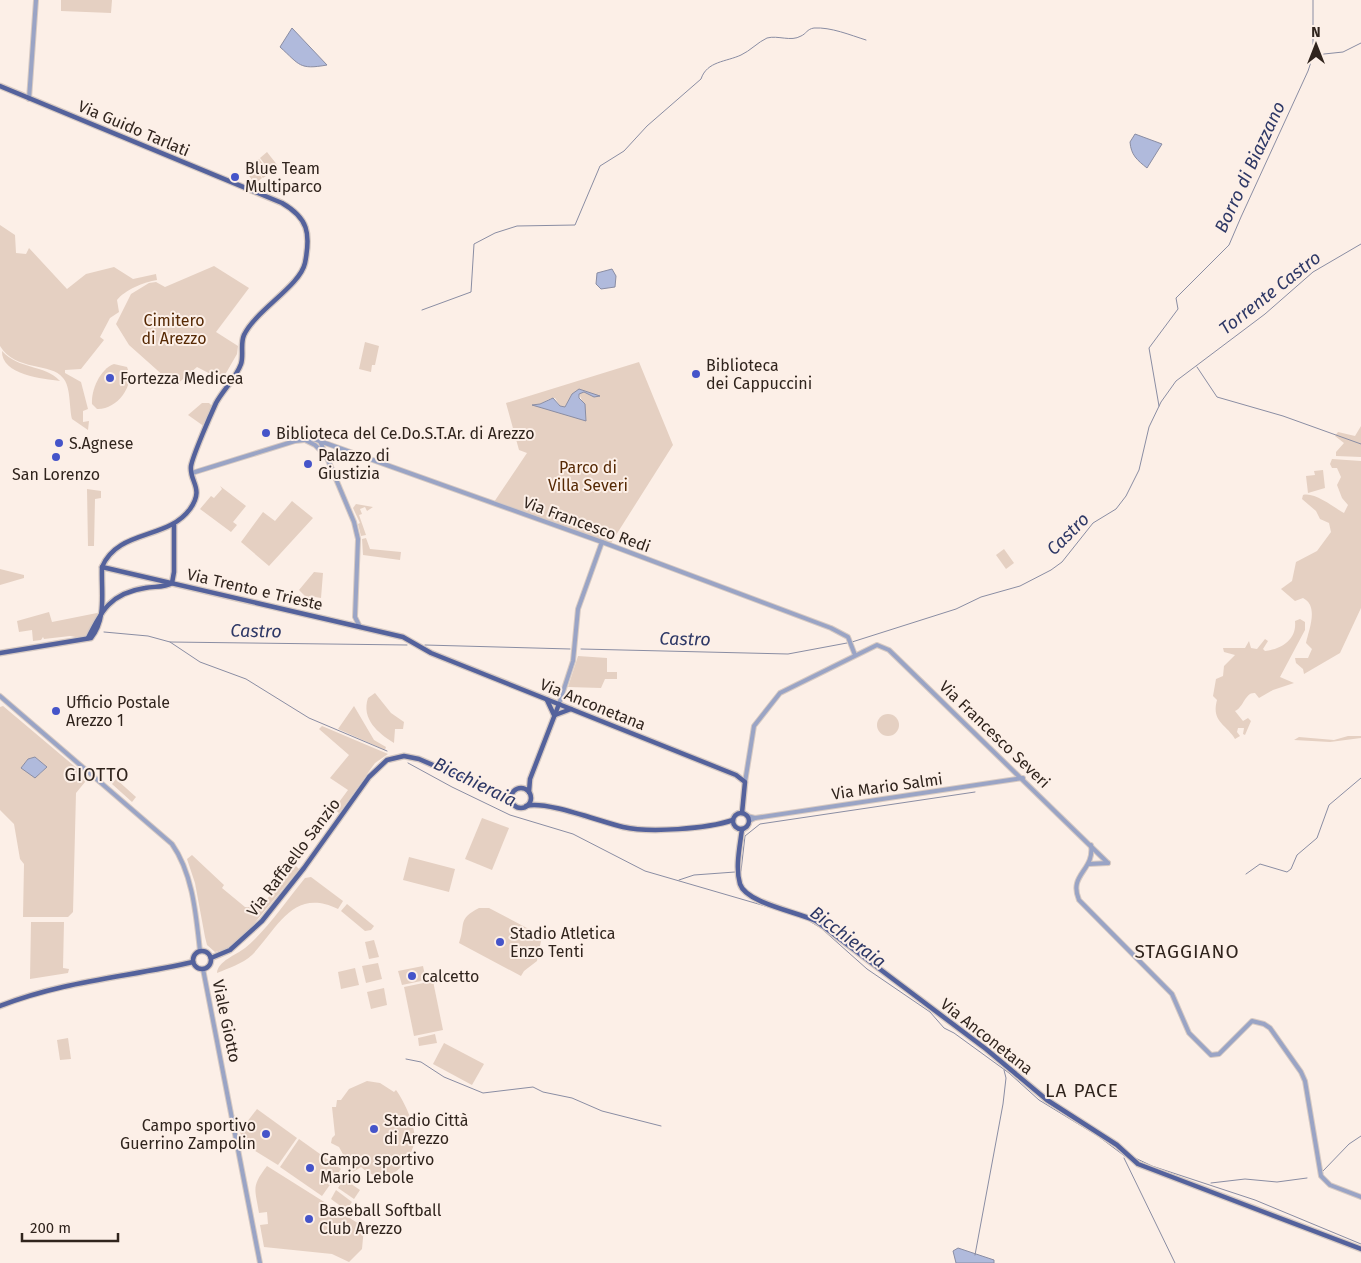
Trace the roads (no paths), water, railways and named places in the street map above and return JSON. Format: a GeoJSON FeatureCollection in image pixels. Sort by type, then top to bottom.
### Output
{"type":"FeatureCollection","features":[{"type":"Feature","properties":{"kind":"main road","name":"Via Guido Tarlati"},"geometry":{"type":"LineString","coordinates":[[0,86],[258,193]]}},
{"type":"Feature","properties":{"kind":"main road"},"geometry":{"type":"LineString","coordinates":[[102,610],[102,567],[114,550],[126,541],[174,525],[191,508],[197,494],[191,467],[216,403],[240,366],[243,336],[248,328],[297,277],[304,266],[306,226],[302,218],[282,203],[231,180],[196,168]]}},
{"type":"Feature","properties":{"kind":"main road"},"geometry":{"type":"LineString","coordinates":[[210,174],[231,180]]}},
{"type":"Feature","properties":{"kind":"main road"},"geometry":{"type":"LineString","coordinates":[[0,653],[88,638],[102,610],[112,600],[131,591],[172,583],[174,572],[174,525]]}},
{"type":"Feature","properties":{"kind":"main road","name":"Via Trento e Trieste"},"geometry":{"type":"LineString","coordinates":[[102,567],[403,637]]}},
{"type":"Feature","properties":{"kind":"main road","name":"Via Anconetana"},"geometry":{"type":"LineString","coordinates":[[403,637],[431,653],[736,775],[744,782]]}},
{"type":"Feature","properties":{"kind":"main road"},"geometry":{"type":"LineString","coordinates":[[546,699],[552,707],[554,716]]}},
{"type":"Feature","properties":{"kind":"main road"},"geometry":{"type":"LineString","coordinates":[[526,806],[530,801],[530,778],[559,704]]}},
{"type":"Feature","properties":{"kind":"main road"},"geometry":{"type":"LineString","coordinates":[[554,716],[573,709]]}},
{"type":"Feature","properties":{"kind":"main road","name":"Via Raffaello Sanzio"},"geometry":{"type":"LineString","coordinates":[[211,958],[230,950],[262,921],[304,868],[369,777],[386,760],[396,756],[409,757],[500,794]]}},
{"type":"Feature","properties":{"kind":"main road"},"geometry":{"type":"LineString","coordinates":[[500,794],[512,794],[530,778]]}},
{"type":"Feature","properties":{"kind":"main road"},"geometry":{"type":"LineString","coordinates":[[733,822],[736,828],[742,829],[746,827],[744,782]]}},
{"type":"Feature","properties":{"kind":"main road"},"geometry":{"type":"LineString","coordinates":[[520,788],[530,793],[540,805]]}},
{"type":"Feature","properties":{"kind":"main road"},"geometry":{"type":"LineString","coordinates":[[500,794],[518,807],[540,805],[640,830],[733,822]]}},
{"type":"Feature","properties":{"kind":"main road"},"geometry":{"type":"LineString","coordinates":[[512,794],[512,801]]}},
{"type":"Feature","properties":{"kind":"main road"},"geometry":{"type":"LineString","coordinates":[[733,822],[737,814],[746,817]]}},
{"type":"Feature","properties":{"kind":"main road","name":"Via Anconetana"},"geometry":{"type":"LineString","coordinates":[[742,829],[738,872],[740,884],[747,894],[758,900],[816,921],[988,1050],[1047,1100],[1128,1154],[1134,1160],[1146,1168],[1174,1179],[1361,1247]]}},
{"type":"Feature","properties":{"kind":"main road"},"geometry":{"type":"LineString","coordinates":[[200,951],[206,952],[211,958],[208,966],[203,969],[198,968],[193,962],[194,954],[200,951]]}},
{"type":"Feature","properties":{"kind":"main road"},"geometry":{"type":"LineString","coordinates":[[0,1006],[42,990],[66,984],[193,962]]}},
{"type":"Feature","properties":{"kind":"street"},"geometry":{"type":"LineString","coordinates":[[29,99],[36,0]]}},
{"type":"Feature","properties":{"kind":"street"},"geometry":{"type":"LineString","coordinates":[[303,439],[315,445],[326,457]]}},
{"type":"Feature","properties":{"kind":"street","name":"Via Francesco Redi"},"geometry":{"type":"LineString","coordinates":[[192,473],[295,441],[303,439],[320,441],[602,542],[831,628],[848,637],[855,655]]}},
{"type":"Feature","properties":{"kind":"street"},"geometry":{"type":"LineString","coordinates":[[320,441],[354,522],[358,538],[355,617],[351,625]]}},
{"type":"Feature","properties":{"kind":"street"},"geometry":{"type":"LineString","coordinates":[[326,457],[327,450],[335,446]]}},
{"type":"Feature","properties":{"kind":"street"},"geometry":{"type":"LineString","coordinates":[[559,704],[573,661],[578,609],[602,542]]}},
{"type":"Feature","properties":{"kind":"street"},"geometry":{"type":"LineString","coordinates":[[355,617],[360,627]]}},
{"type":"Feature","properties":{"kind":"street","name":"Via Francesco Severi"},"geometry":{"type":"LineString","coordinates":[[744,782],[754,726],[766,708],[787,688],[877,646],[889,650],[1024,778],[1108,863],[1094,861]]}},
{"type":"Feature","properties":{"kind":"street"},"geometry":{"type":"LineString","coordinates":[[0,696],[172,844],[180,855],[189,880],[200,951]]}},
{"type":"Feature","properties":{"kind":"street","name":"Via Mario Salmi"},"geometry":{"type":"LineString","coordinates":[[746,817],[755,818],[1024,778]]}},
{"type":"Feature","properties":{"kind":"street"},"geometry":{"type":"LineString","coordinates":[[1091,845],[1094,861]]}},
{"type":"Feature","properties":{"kind":"street"},"geometry":{"type":"LineString","coordinates":[[1100,854],[1089,864],[1078,879],[1077,894],[1079,900],[1172,994],[1189,1033],[1211,1055],[1216,1056],[1252,1021],[1264,1024],[1270,1028],[1301,1072],[1305,1081],[1321,1176],[1330,1185],[1361,1197]]}},
{"type":"Feature","properties":{"kind":"street","name":"Viale Giotto"},"geometry":{"type":"LineString","coordinates":[[203,969],[226,1078],[260,1263]]}},
{"type":"Feature","properties":{"kind":"water"},"geometry":{"type":"Polygon","coordinates":[[[292,28],[327,65],[311,67],[300,65],[280,47],[292,28]]]}},
{"type":"Feature","properties":{"kind":"water"},"geometry":{"type":"Polygon","coordinates":[[[1135,134],[1162,144],[1147,168],[1133,154],[1130,142],[1135,134]]]}},
{"type":"Feature","properties":{"kind":"water"},"geometry":{"type":"Polygon","coordinates":[[[612,269],[616,276],[615,287],[601,289],[596,284],[597,273],[612,269]]]}},
{"type":"Feature","properties":{"kind":"water"},"geometry":{"type":"Polygon","coordinates":[[[579,389],[600,396],[594,397],[584,392],[579,394],[579,398],[585,404],[586,421],[532,405],[540,404],[553,398],[560,406],[565,407],[572,394],[579,389]]]}},
{"type":"Feature","properties":{"kind":"water"},"geometry":{"type":"Polygon","coordinates":[[[35,757],[47,767],[35,778],[21,768],[28,759],[35,757]]]}},
{"type":"Feature","properties":{"kind":"water"},"geometry":{"type":"Polygon","coordinates":[[[958,1248],[994,1260],[994,1263],[956,1263],[953,1251],[958,1248]]]}},
{"type":"Feature","properties":{"kind":"waterway","name":"Borro di Biazzano"},"geometry":{"type":"LineString","coordinates":[[1159,406],[1149,348],[1178,309],[1176,298],[1229,245],[1308,71],[1313,56],[1313,0]]}},
{"type":"Feature","properties":{"kind":"waterway"},"geometry":{"type":"LineString","coordinates":[[422,310],[471,292],[474,244],[495,233],[517,226],[575,225],[600,166],[624,151],[647,126],[701,79],[712,65],[741,55],[767,38],[797,38],[814,28],[834,30],[866,40]]}},
{"type":"Feature","properties":{"kind":"waterway"},"geometry":{"type":"LineString","coordinates":[[1312,59],[1324,54],[1343,52],[1361,43]]}},
{"type":"Feature","properties":{"kind":"waterway","name":"Castro"},"geometry":{"type":"LineString","coordinates":[[852,642],[956,609],[981,597],[1020,586],[1062,562],[1093,523],[1116,509],[1126,496],[1139,470],[1149,427],[1161,402],[1176,381],[1265,314],[1313,272],[1361,244]]}},
{"type":"Feature","properties":{"kind":"waterway"},"geometry":{"type":"LineString","coordinates":[[1197,367],[1217,397],[1283,416],[1361,444]]}},
{"type":"Feature","properties":{"kind":"waterway","name":"Castro"},"geometry":{"type":"LineString","coordinates":[[104,632],[148,636],[170,642],[407,645]]}},
{"type":"Feature","properties":{"kind":"waterway","name":"Bicchieraia"},"geometry":{"type":"LineString","coordinates":[[170,642],[200,662],[246,679],[309,718],[387,751]]}},
{"type":"Feature","properties":{"kind":"waterway","name":"Castro"},"geometry":{"type":"LineString","coordinates":[[581,649],[788,654],[847,643]]}},
{"type":"Feature","properties":{"kind":"waterway","name":"Castro"},"geometry":{"type":"LineString","coordinates":[[425,645],[570,649]]}},
{"type":"Feature","properties":{"kind":"waterway","name":"Bicchieraia"},"geometry":{"type":"LineString","coordinates":[[408,763],[510,815],[573,834],[645,871],[772,908]]}},
{"type":"Feature","properties":{"kind":"waterway"},"geometry":{"type":"LineString","coordinates":[[1246,874],[1260,864],[1287,872],[1291,869],[1297,855],[1317,838],[1329,805],[1361,778]]}},
{"type":"Feature","properties":{"kind":"waterway"},"geometry":{"type":"LineString","coordinates":[[741,871],[745,836],[760,824],[975,792]]}},
{"type":"Feature","properties":{"kind":"waterway"},"geometry":{"type":"LineString","coordinates":[[679,880],[694,875],[735,872]]}},
{"type":"Feature","properties":{"kind":"waterway","name":"Bicchieraia"},"geometry":{"type":"LineString","coordinates":[[806,919],[821,928],[867,969],[930,1012],[944,1028],[954,1033],[1009,1073],[1039,1100],[1098,1136],[1126,1157]]}},
{"type":"Feature","properties":{"kind":"waterway"},"geometry":{"type":"LineString","coordinates":[[406,1059],[421,1062],[444,1077],[483,1093],[533,1087],[543,1092],[572,1098],[602,1111],[661,1126]]}},
{"type":"Feature","properties":{"kind":"waterway"},"geometry":{"type":"LineString","coordinates":[[975,1255],[1003,1104],[1006,1078],[1004,1070]]}},
{"type":"Feature","properties":{"kind":"waterway"},"geometry":{"type":"LineString","coordinates":[[1323,1171],[1349,1144],[1361,1136]]}},
{"type":"Feature","properties":{"kind":"waterway"},"geometry":{"type":"LineString","coordinates":[[1133,1157],[1152,1166],[1255,1200],[1361,1244]]}},
{"type":"Feature","properties":{"kind":"waterway"},"geometry":{"type":"LineString","coordinates":[[1124,1158],[1175,1263]]}},
{"type":"Feature","properties":{"kind":"waterway"},"geometry":{"type":"LineString","coordinates":[[1211,1183],[1245,1179],[1277,1182],[1307,1178]]}},
{"type":"Feature","properties":{"kind":"place","name":"Blue Team Multiparco"},"geometry":{"type":"Point","coordinates":[235,177]}},
{"type":"Feature","properties":{"kind":"place","name":"Biblioteca dei Cappuccini"},"geometry":{"type":"Point","coordinates":[696,374]}},
{"type":"Feature","properties":{"kind":"place","name":"Fortezza Medicea"},"geometry":{"type":"Point","coordinates":[110,378]}},
{"type":"Feature","properties":{"kind":"place","name":"Biblioteca del Ce.Do.S.T.Ar. di Arezzo"},"geometry":{"type":"Point","coordinates":[266,433]}},
{"type":"Feature","properties":{"kind":"place","name":"S.Agnese"},"geometry":{"type":"Point","coordinates":[59,443]}},
{"type":"Feature","properties":{"kind":"place","name":"San Lorenzo"},"geometry":{"type":"Point","coordinates":[56,457]}},
{"type":"Feature","properties":{"kind":"place","name":"Palazzo di Giustizia"},"geometry":{"type":"Point","coordinates":[308,464]}},
{"type":"Feature","properties":{"kind":"place","name":"Ufficio Postale Arezzo 1"},"geometry":{"type":"Point","coordinates":[56,711]}},
{"type":"Feature","properties":{"kind":"place","name":"Stadio Atletica Enzo Tenti"},"geometry":{"type":"Point","coordinates":[500,942]}},
{"type":"Feature","properties":{"kind":"place","name":"calcetto"},"geometry":{"type":"Point","coordinates":[412,976]}},
{"type":"Feature","properties":{"kind":"place","name":"Stadio Città di Arezzo"},"geometry":{"type":"Point","coordinates":[374,1129]}},
{"type":"Feature","properties":{"kind":"place","name":"Campo sportivo Guerrino Zampolin"},"geometry":{"type":"Point","coordinates":[266,1134]}},
{"type":"Feature","properties":{"kind":"place","name":"Campo sportivo Mario Lebole"},"geometry":{"type":"Point","coordinates":[310,1168]}},
{"type":"Feature","properties":{"kind":"place","name":"Baseball Softball Club Arezzo"},"geometry":{"type":"Point","coordinates":[309,1219]}},
{"type":"Feature","properties":{"kind":"district","name":"GIOTTO"},"geometry":{"type":"Point","coordinates":[97,775]}},
{"type":"Feature","properties":{"kind":"district","name":"STAGGIANO"},"geometry":{"type":"Point","coordinates":[1187,951]}},
{"type":"Feature","properties":{"kind":"district","name":"LA PACE"},"geometry":{"type":"Point","coordinates":[1082,1090]}},
{"type":"Feature","properties":{"kind":"water label","name":"Torrente Castro"},"geometry":{"type":"Point","coordinates":[1270,293]}},
{"type":"Feature","properties":{"kind":"park label","name":"Cimitero di Arezzo"},"geometry":{"type":"Point","coordinates":[174,329]}},
{"type":"Feature","properties":{"kind":"park label","name":"Parco di Villa Severi"},"geometry":{"type":"Point","coordinates":[588,476]}}]}
